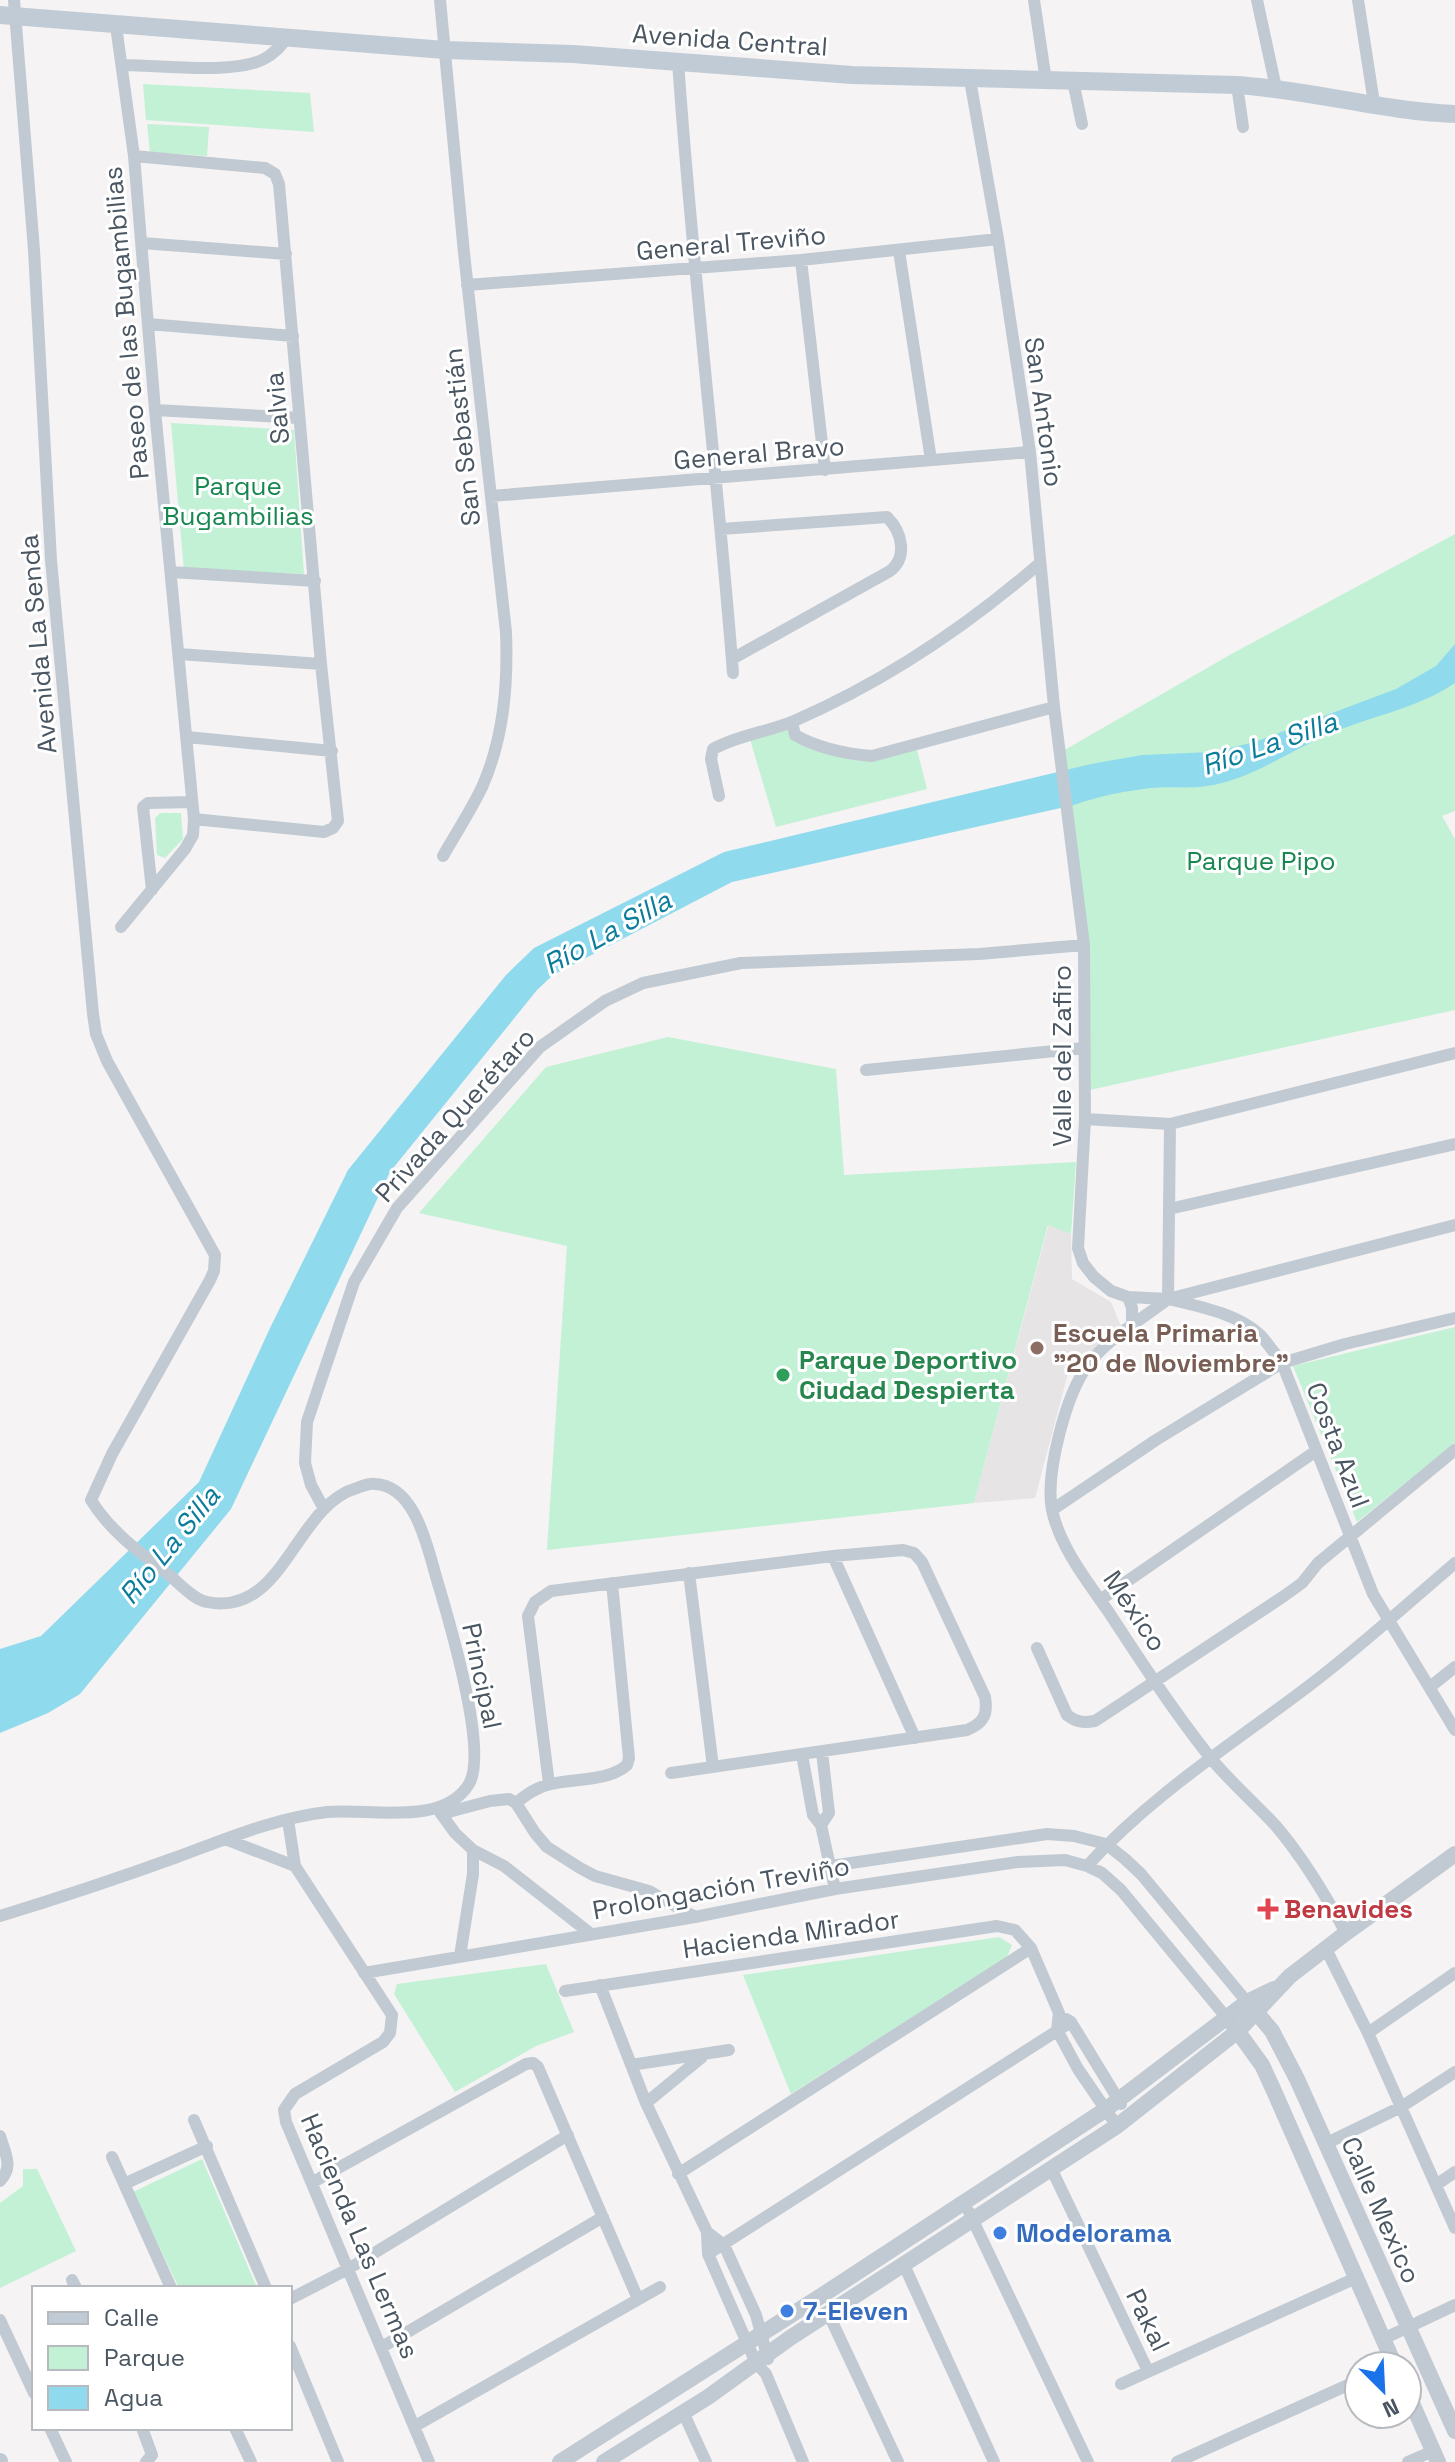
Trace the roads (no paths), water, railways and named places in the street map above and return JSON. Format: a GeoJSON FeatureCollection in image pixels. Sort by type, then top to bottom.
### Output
{"type":"FeatureCollection","features":[{"type":"Feature","properties":{"kind":"main road","name":"Avenida Central"},"geometry":{"type":"LineString","coordinates":[[10,11],[116,26],[445,50],[678,61],[827,74],[1237,85],[1455,114]]}},
{"type":"Feature","properties":{"kind":"street","name":"San Sebastián"},"geometry":{"type":"LineString","coordinates":[[440,0],[467,285],[506,632],[507,697],[483,784],[443,856]]}},
{"type":"Feature","properties":{"kind":"street"},"geometry":{"type":"LineString","coordinates":[[1034,0],[1046,81]]}},
{"type":"Feature","properties":{"kind":"street"},"geometry":{"type":"LineString","coordinates":[[1257,0],[1276,88]]}},
{"type":"Feature","properties":{"kind":"street"},"geometry":{"type":"LineString","coordinates":[[1358,0],[1374,103]]}},
{"type":"Feature","properties":{"kind":"street","name":"Avenida La Senda"},"geometry":{"type":"LineString","coordinates":[[10,11],[34,250],[51,560],[94,1024],[107,1061],[215,1255],[210,1280],[112,1454],[94,1505]]}},
{"type":"Feature","properties":{"kind":"street","name":"Paseo de las Bugambilias"},"geometry":{"type":"LineString","coordinates":[[116,26],[134,156],[194,819],[193,835],[185,849],[121,927]]}},
{"type":"Feature","properties":{"kind":"street"},"geometry":{"type":"LineString","coordinates":[[122,65],[239,67],[275,53],[287,38]]}},
{"type":"Feature","properties":{"kind":"street"},"geometry":{"type":"LineString","coordinates":[[678,61],[685,166],[717,478],[733,673]]}},
{"type":"Feature","properties":{"kind":"street","name":"San Antonio"},"geometry":{"type":"LineString","coordinates":[[970,80],[1030,452],[1061,752]]}},
{"type":"Feature","properties":{"kind":"street"},"geometry":{"type":"LineString","coordinates":[[1073,81],[1082,124]]}},
{"type":"Feature","properties":{"kind":"street"},"geometry":{"type":"LineString","coordinates":[[1237,85],[1243,127]]}},
{"type":"Feature","properties":{"kind":"street","name":"Salvia"},"geometry":{"type":"LineString","coordinates":[[134,156],[265,168],[275,174],[279,184],[321,664],[338,821],[333,828],[324,832],[194,819]]}},
{"type":"Feature","properties":{"kind":"street","name":"General Treviño"},"geometry":{"type":"LineString","coordinates":[[467,285],[801,260],[998,239]]}},
{"type":"Feature","properties":{"kind":"street"},"geometry":{"type":"LineString","coordinates":[[142,243],[286,254]]}},
{"type":"Feature","properties":{"kind":"street"},"geometry":{"type":"LineString","coordinates":[[899,251],[931,460]]}},
{"type":"Feature","properties":{"kind":"street"},"geometry":{"type":"LineString","coordinates":[[801,260],[825,470]]}},
{"type":"Feature","properties":{"kind":"street"},"geometry":{"type":"LineString","coordinates":[[148,324],[293,336]]}},
{"type":"Feature","properties":{"kind":"street"},"geometry":{"type":"LineString","coordinates":[[155,410],[299,418]]}},
{"type":"Feature","properties":{"kind":"street","name":"General Bravo"},"geometry":{"type":"LineString","coordinates":[[491,496],[1030,452]]}},
{"type":"Feature","properties":{"kind":"street"},"geometry":{"type":"LineString","coordinates":[[721,529],[887,517],[898,532],[902,556],[898,565],[890,571],[732,659]]}},
{"type":"Feature","properties":{"kind":"street"},"geometry":{"type":"LineString","coordinates":[[719,796],[711,759],[713,749],[792,722],[929,649],[1002,596],[1040,563]]}},
{"type":"Feature","properties":{"kind":"street"},"geometry":{"type":"LineString","coordinates":[[171,572],[315,581]]}},
{"type":"Feature","properties":{"kind":"street"},"geometry":{"type":"LineString","coordinates":[[179,654],[321,664]]}},
{"type":"Feature","properties":{"kind":"street"},"geometry":{"type":"LineString","coordinates":[[792,722],[795,735],[809,743],[855,755],[872,756],[900,751],[1054,707]]}},
{"type":"Feature","properties":{"kind":"street"},"geometry":{"type":"LineString","coordinates":[[187,737],[332,751]]}},
{"type":"Feature","properties":{"kind":"street","name":"Valle del Zafiro"},"geometry":{"type":"LineString","coordinates":[[1061,752],[1084,945],[1085,1119],[1078,1248],[1083,1263],[1111,1291],[1128,1297],[1168,1299]]}},
{"type":"Feature","properties":{"kind":"street"},"geometry":{"type":"LineString","coordinates":[[152,890],[143,807],[148,803],[192,802]]}},
{"type":"Feature","properties":{"kind":"street","name":"Privada Querétaro"},"geometry":{"type":"LineString","coordinates":[[324,1509],[311,1485],[305,1463],[307,1422],[354,1282],[397,1208],[540,1047],[605,1001],[643,983],[741,963],[979,954],[1084,945]]}},
{"type":"Feature","properties":{"kind":"street"},"geometry":{"type":"LineString","coordinates":[[866,1070],[1084,1048]]}},
{"type":"Feature","properties":{"kind":"street"},"geometry":{"type":"LineString","coordinates":[[1085,1119],[1170,1124],[1455,1053]]}},
{"type":"Feature","properties":{"kind":"street"},"geometry":{"type":"LineString","coordinates":[[1170,1124],[1168,1299],[1455,1225]]}},
{"type":"Feature","properties":{"kind":"street"},"geometry":{"type":"LineString","coordinates":[[1169,1209],[1455,1144]]}},
{"type":"Feature","properties":{"kind":"street"},"geometry":{"type":"LineString","coordinates":[[1128,1297],[1132,1308],[1132,1327]]}},
{"type":"Feature","properties":{"kind":"street","name":"México"},"geometry":{"type":"LineString","coordinates":[[1168,1299],[1107,1345],[1087,1366],[1073,1394],[1051,1480],[1052,1510],[1073,1558],[1155,1682],[1210,1758],[1297,1852],[1317,1879],[1346,1933]]}},
{"type":"Feature","properties":{"kind":"street","name":"Costa Azul"},"geometry":{"type":"LineString","coordinates":[[1168,1299],[1238,1321],[1261,1336],[1282,1363],[1350,1537],[1387,1621],[1455,1730]]}},
{"type":"Feature","properties":{"kind":"street"},"geometry":{"type":"LineString","coordinates":[[1052,1510],[1156,1440],[1282,1363],[1345,1344],[1455,1318]]}},
{"type":"Feature","properties":{"kind":"street"},"geometry":{"type":"LineString","coordinates":[[1037,1648],[1067,1715],[1084,1723],[1095,1721],[1302,1583],[1318,1563],[1455,1450]]}},
{"type":"Feature","properties":{"kind":"street"},"geometry":{"type":"LineString","coordinates":[[1100,1600],[1316,1451]]}},
{"type":"Feature","properties":{"kind":"street","name":"Principal"},"geometry":{"type":"LineString","coordinates":[[0,1916],[288,1820],[325,1812],[439,1811],[455,1800],[469,1784],[475,1768],[475,1747],[462,1674],[443,1602],[418,1521],[403,1497],[391,1488],[373,1483],[350,1490],[324,1509],[277,1573],[259,1590],[232,1603],[205,1602],[132,1547],[94,1505]]}},
{"type":"Feature","properties":{"kind":"street"},"geometry":{"type":"LineString","coordinates":[[549,1784],[528,1616],[535,1602],[551,1591],[903,1550],[914,1553],[922,1562],[985,1697],[988,1710],[984,1720],[967,1730],[671,1773]]}},
{"type":"Feature","properties":{"kind":"street"},"geometry":{"type":"LineString","coordinates":[[833,1556],[915,1738]]}},
{"type":"Feature","properties":{"kind":"street"},"geometry":{"type":"LineString","coordinates":[[1087,1866],[1106,1844],[1210,1758],[1312,1683],[1455,1563]]}},
{"type":"Feature","properties":{"kind":"street"},"geometry":{"type":"LineString","coordinates":[[689,1573],[713,1767]]}},
{"type":"Feature","properties":{"kind":"street"},"geometry":{"type":"LineString","coordinates":[[516,1803],[549,1784],[612,1774],[627,1765],[629,1758],[612,1583]]}},
{"type":"Feature","properties":{"kind":"street"},"geometry":{"type":"LineString","coordinates":[[1430,1687],[1455,1667]]}},
{"type":"Feature","properties":{"kind":"street"},"geometry":{"type":"LineString","coordinates":[[821,1825],[829,1813],[822,1752]]}},
{"type":"Feature","properties":{"kind":"street"},"geometry":{"type":"LineString","coordinates":[[802,1755],[813,1815],[821,1825],[835,1889]]}},
{"type":"Feature","properties":{"kind":"street"},"geometry":{"type":"LineString","coordinates":[[591,1934],[504,1866],[473,1850],[439,1811],[502,1799],[516,1803],[547,1847],[595,1876],[649,1891],[695,1917]]}},
{"type":"Feature","properties":{"kind":"street","name":"Hacienda Las Lermas"},"geometry":{"type":"LineString","coordinates":[[288,1820],[295,1866],[392,2015],[390,2033],[383,2042],[295,2094],[284,2110],[286,2122],[429,2462]]}},
{"type":"Feature","properties":{"kind":"street","name":"Prolongación Treviño"},"geometry":{"type":"LineString","coordinates":[[831,1866],[1047,1834],[1074,1836],[1106,1844],[1141,1874],[1252,2007]]}},
{"type":"Feature","properties":{"kind":"street"},"geometry":{"type":"LineString","coordinates":[[225,1839],[295,1866]]}},
{"type":"Feature","properties":{"kind":"street"},"geometry":{"type":"LineString","coordinates":[[460,1956],[473,1874],[473,1850]]}},
{"type":"Feature","properties":{"kind":"street"},"geometry":{"type":"LineString","coordinates":[[560,2462],[1112,2105],[1226,2017],[1252,2007],[1346,1933],[1455,1854]]}},
{"type":"Feature","properties":{"kind":"street","name":"Prolongación Treviño"},"geometry":{"type":"LineString","coordinates":[[364,1973],[695,1917],[835,1889],[1018,1862],[1065,1860],[1102,1873],[1121,1890],[1226,2017]]}},
{"type":"Feature","properties":{"kind":"street","name":"Hacienda Mirador"},"geometry":{"type":"LineString","coordinates":[[565,1991],[997,1926],[1015,1930],[1031,1948]]}},
{"type":"Feature","properties":{"kind":"street"},"geometry":{"type":"LineString","coordinates":[[678,2174],[1031,1948],[1059,2013],[1071,2022],[1112,2105]]}},
{"type":"Feature","properties":{"kind":"street"},"geometry":{"type":"LineString","coordinates":[[1326,1949],[1368,2033],[1455,2228]]}},
{"type":"Feature","properties":{"kind":"street"},"geometry":{"type":"LineString","coordinates":[[1368,2033],[1455,1973]]}},
{"type":"Feature","properties":{"kind":"street"},"geometry":{"type":"LineString","coordinates":[[600,1985],[646,2103],[707,2232],[708,2254],[748,2343],[764,2364],[803,2462]]}},
{"type":"Feature","properties":{"kind":"street"},"geometry":{"type":"LineString","coordinates":[[610,2461],[683,2412],[764,2364],[829,2315],[1123,2121],[1238,2031],[1252,2007]]}},
{"type":"Feature","properties":{"kind":"street","name":"Calle Mexico"},"geometry":{"type":"LineString","coordinates":[[1252,2007],[1283,2051],[1455,2431]]}},
{"type":"Feature","properties":{"kind":"street"},"geometry":{"type":"LineString","coordinates":[[1059,2013],[1057,2030],[1123,2121]]}},
{"type":"Feature","properties":{"kind":"street","name":"Calle Mexico"},"geometry":{"type":"LineString","coordinates":[[1226,2017],[1262,2065],[1387,2350]]}},
{"type":"Feature","properties":{"kind":"street"},"geometry":{"type":"LineString","coordinates":[[708,2254],[1071,2022]]}},
{"type":"Feature","properties":{"kind":"street"},"geometry":{"type":"LineString","coordinates":[[631,2065],[729,2050]]}},
{"type":"Feature","properties":{"kind":"street"},"geometry":{"type":"LineString","coordinates":[[646,2103],[705,2055]]}},
{"type":"Feature","properties":{"kind":"street"},"geometry":{"type":"LineString","coordinates":[[313,2182],[513,2071],[533,2063],[538,2067],[638,2299]]}},
{"type":"Feature","properties":{"kind":"street"},"geometry":{"type":"LineString","coordinates":[[1325,2144],[1401,2107],[1455,2072]]}},
{"type":"Feature","properties":{"kind":"street"},"geometry":{"type":"LineString","coordinates":[[194,2120],[265,2286]]}},
{"type":"Feature","properties":{"kind":"street"},"geometry":{"type":"LineString","coordinates":[[292,2298],[348,2269],[568,2135]]}},
{"type":"Feature","properties":{"kind":"street"},"geometry":{"type":"LineString","coordinates":[[0,2136],[9,2165],[4,2176]]}},
{"type":"Feature","properties":{"kind":"street"},"geometry":{"type":"LineString","coordinates":[[124,2184],[207,2146]]}},
{"type":"Feature","properties":{"kind":"street"},"geometry":{"type":"LineString","coordinates":[[112,2157],[170,2286]]}},
{"type":"Feature","properties":{"kind":"street","name":"Pakal"},"geometry":{"type":"LineString","coordinates":[[1052,2170],[1148,2371],[1356,2278]]}},
{"type":"Feature","properties":{"kind":"street"},"geometry":{"type":"LineString","coordinates":[[1436,2185],[1455,2172]]}},
{"type":"Feature","properties":{"kind":"street"},"geometry":{"type":"LineString","coordinates":[[964,2201],[1088,2462]]}},
{"type":"Feature","properties":{"kind":"street"},"geometry":{"type":"LineString","coordinates":[[382,2347],[603,2217]]}},
{"type":"Feature","properties":{"kind":"street"},"geometry":{"type":"LineString","coordinates":[[707,2232],[724,2245],[763,2333],[764,2364]]}},
{"type":"Feature","properties":{"kind":"street"},"geometry":{"type":"LineString","coordinates":[[904,2265],[994,2462]]}},
{"type":"Feature","properties":{"kind":"street"},"geometry":{"type":"LineString","coordinates":[[415,2426],[660,2287]]}},
{"type":"Feature","properties":{"kind":"street"},"geometry":{"type":"LineString","coordinates":[[1383,2339],[1455,2305]]}},
{"type":"Feature","properties":{"kind":"street"},"geometry":{"type":"LineString","coordinates":[[829,2315],[898,2462]]}},
{"type":"Feature","properties":{"kind":"street"},"geometry":{"type":"LineString","coordinates":[[0,2320],[32,2389]]}},
{"type":"Feature","properties":{"kind":"street"},"geometry":{"type":"LineString","coordinates":[[292,2351],[338,2462]]}},
{"type":"Feature","properties":{"kind":"street"},"geometry":{"type":"LineString","coordinates":[[1121,2384],[1148,2371]]}},
{"type":"Feature","properties":{"kind":"street"},"geometry":{"type":"LineString","coordinates":[[695,2376],[708,2397]]}},
{"type":"Feature","properties":{"kind":"street"},"geometry":{"type":"LineString","coordinates":[[1177,2462],[1343,2387]]}},
{"type":"Feature","properties":{"kind":"street"},"geometry":{"type":"LineString","coordinates":[[683,2412],[706,2462]]}},
{"type":"Feature","properties":{"kind":"street"},"geometry":{"type":"LineString","coordinates":[[1408,2462],[1436,2456],[1423,2427]]}},
{"type":"Feature","properties":{"kind":"street"},"geometry":{"type":"LineString","coordinates":[[51,2430],[66,2462]]}},
{"type":"Feature","properties":{"kind":"street"},"geometry":{"type":"LineString","coordinates":[[143,2430],[152,2449],[152,2455],[146,2462]]}},
{"type":"Feature","properties":{"kind":"street"},"geometry":{"type":"LineString","coordinates":[[236,2430],[251,2462]]}},
{"type":"Feature","properties":{"kind":"water","name":"Río La Silla"},"geometry":{"type":"Polygon","coordinates":[[[1455,644],[1455,683],[1424,700],[1325,736],[1238,778],[1207,786],[1151,788],[1112,794],[732,882],[553,975],[537,990],[390,1172],[231,1509],[80,1694],[48,1713],[0,1733],[0,1649],[41,1636],[199,1482],[348,1170],[506,975],[534,948],[724,852],[1091,764],[1142,755],[1212,752],[1255,742],[1396,689],[1436,666],[1455,644]]]}},
{"type":"Feature","properties":{"kind":"place","name":"Escuela Primaria \"20 de Noviembre\""},"geometry":{"type":"Point","coordinates":[1037,1348]}},
{"type":"Feature","properties":{"kind":"place","name":"Parque Deportivo Ciudad Despierta"},"geometry":{"type":"Point","coordinates":[783,1375]}},
{"type":"Feature","properties":{"kind":"place","name":"Benavides"},"geometry":{"type":"Point","coordinates":[1268,1909]}},
{"type":"Feature","properties":{"kind":"place","name":"Modelorama"},"geometry":{"type":"Point","coordinates":[1000,2233]}},
{"type":"Feature","properties":{"kind":"place","name":"7-Eleven"},"geometry":{"type":"Point","coordinates":[787,2311]}},
{"type":"Feature","properties":{"kind":"park label","name":"Parque Bugambilias"},"geometry":{"type":"Point","coordinates":[238,501]}},
{"type":"Feature","properties":{"kind":"park label","name":"Parque Pipo"},"geometry":{"type":"Point","coordinates":[1261,861]}}]}
